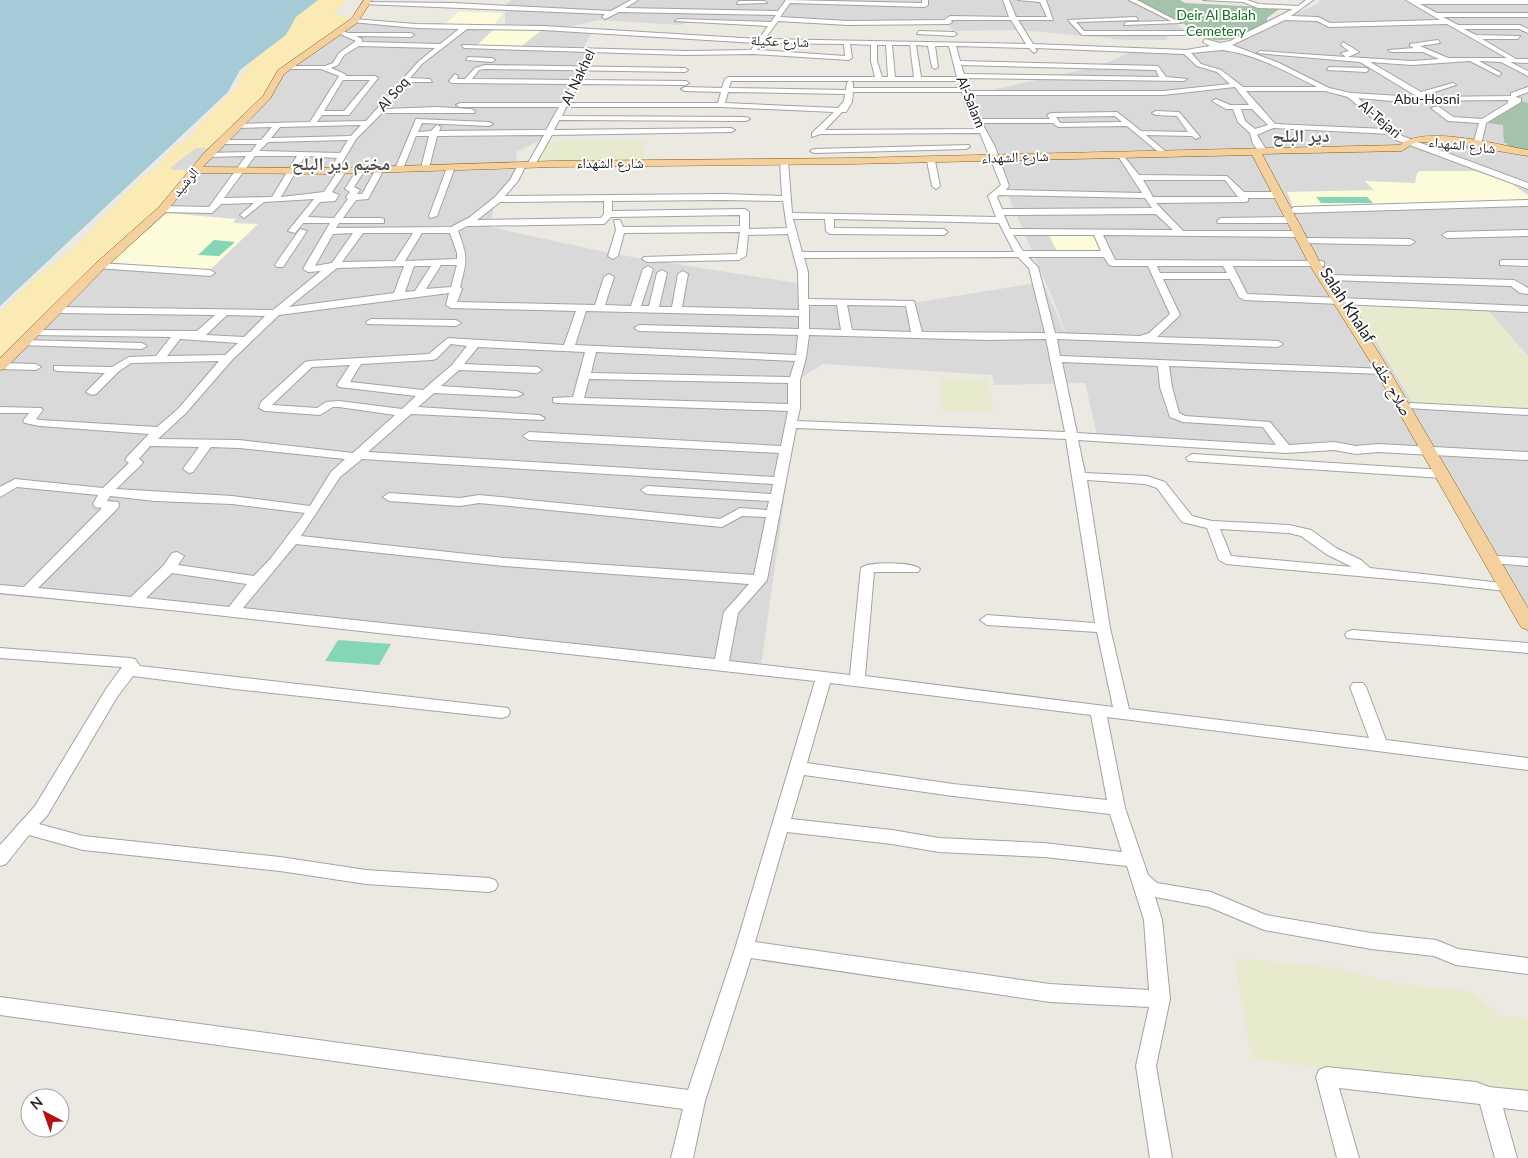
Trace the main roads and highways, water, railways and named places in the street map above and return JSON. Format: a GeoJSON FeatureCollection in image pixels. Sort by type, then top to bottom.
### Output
{"type":"FeatureCollection","features":[{"type":"Feature","properties":{"kind":"main road","name":"الرشيد"},"geometry":{"type":"LineString","coordinates":[[0,366],[100,266],[163,209],[208,155],[267,97],[278,75],[354,21],[366,2]]}},
{"type":"Feature","properties":{"kind":"main road","name":"شارع الشهداء"},"geometry":{"type":"LineString","coordinates":[[1408,145],[1422,140],[1528,154]]}},
{"type":"Feature","properties":{"kind":"main road","name":"شارع الشهداء"},"geometry":{"type":"LineString","coordinates":[[784,162],[1122,156],[1408,145],[1444,151],[1474,147]]}},
{"type":"Feature","properties":{"kind":"main road","name":"شارع الشهداء"},"geometry":{"type":"LineString","coordinates":[[195,170],[338,171],[498,166],[931,161],[1162,153],[1259,152]]}},
{"type":"Feature","properties":{"kind":"main road","name":"صلاح خلف"},"geometry":{"type":"LineString","coordinates":[[1259,152],[1278,195],[1293,215],[1318,264],[1343,302],[1382,371],[1435,452],[1443,474],[1505,587],[1528,624]]}},
{"type":"Feature","properties":{"kind":"main road"},"geometry":{"type":"LineString","coordinates":[[1259,152],[1293,215]]}},
{"type":"Feature","properties":{"kind":"main road","name":"Salah Khalaf"},"geometry":{"type":"LineString","coordinates":[[1318,264],[1331,278],[1343,302],[1410,406],[1527,609]]}},
{"type":"Feature","properties":{"kind":"water"},"geometry":{"type":"Polygon","coordinates":[[[0,0],[318,0],[296,17],[286,35],[240,70],[228,92],[0,306],[0,0]]]}},
{"type":"Feature","properties":{"kind":"district","name":"دير البلح"},"geometry":{"type":"Point","coordinates":[1301,136]}},
{"type":"Feature","properties":{"kind":"district","name":"مخيّم دير البلح"},"geometry":{"type":"Point","coordinates":[341,164]}},
{"type":"Feature","properties":{"kind":"park label","name":"Deir Al Balah Cemetery"},"geometry":{"type":"Point","coordinates":[1216,24]}}]}
